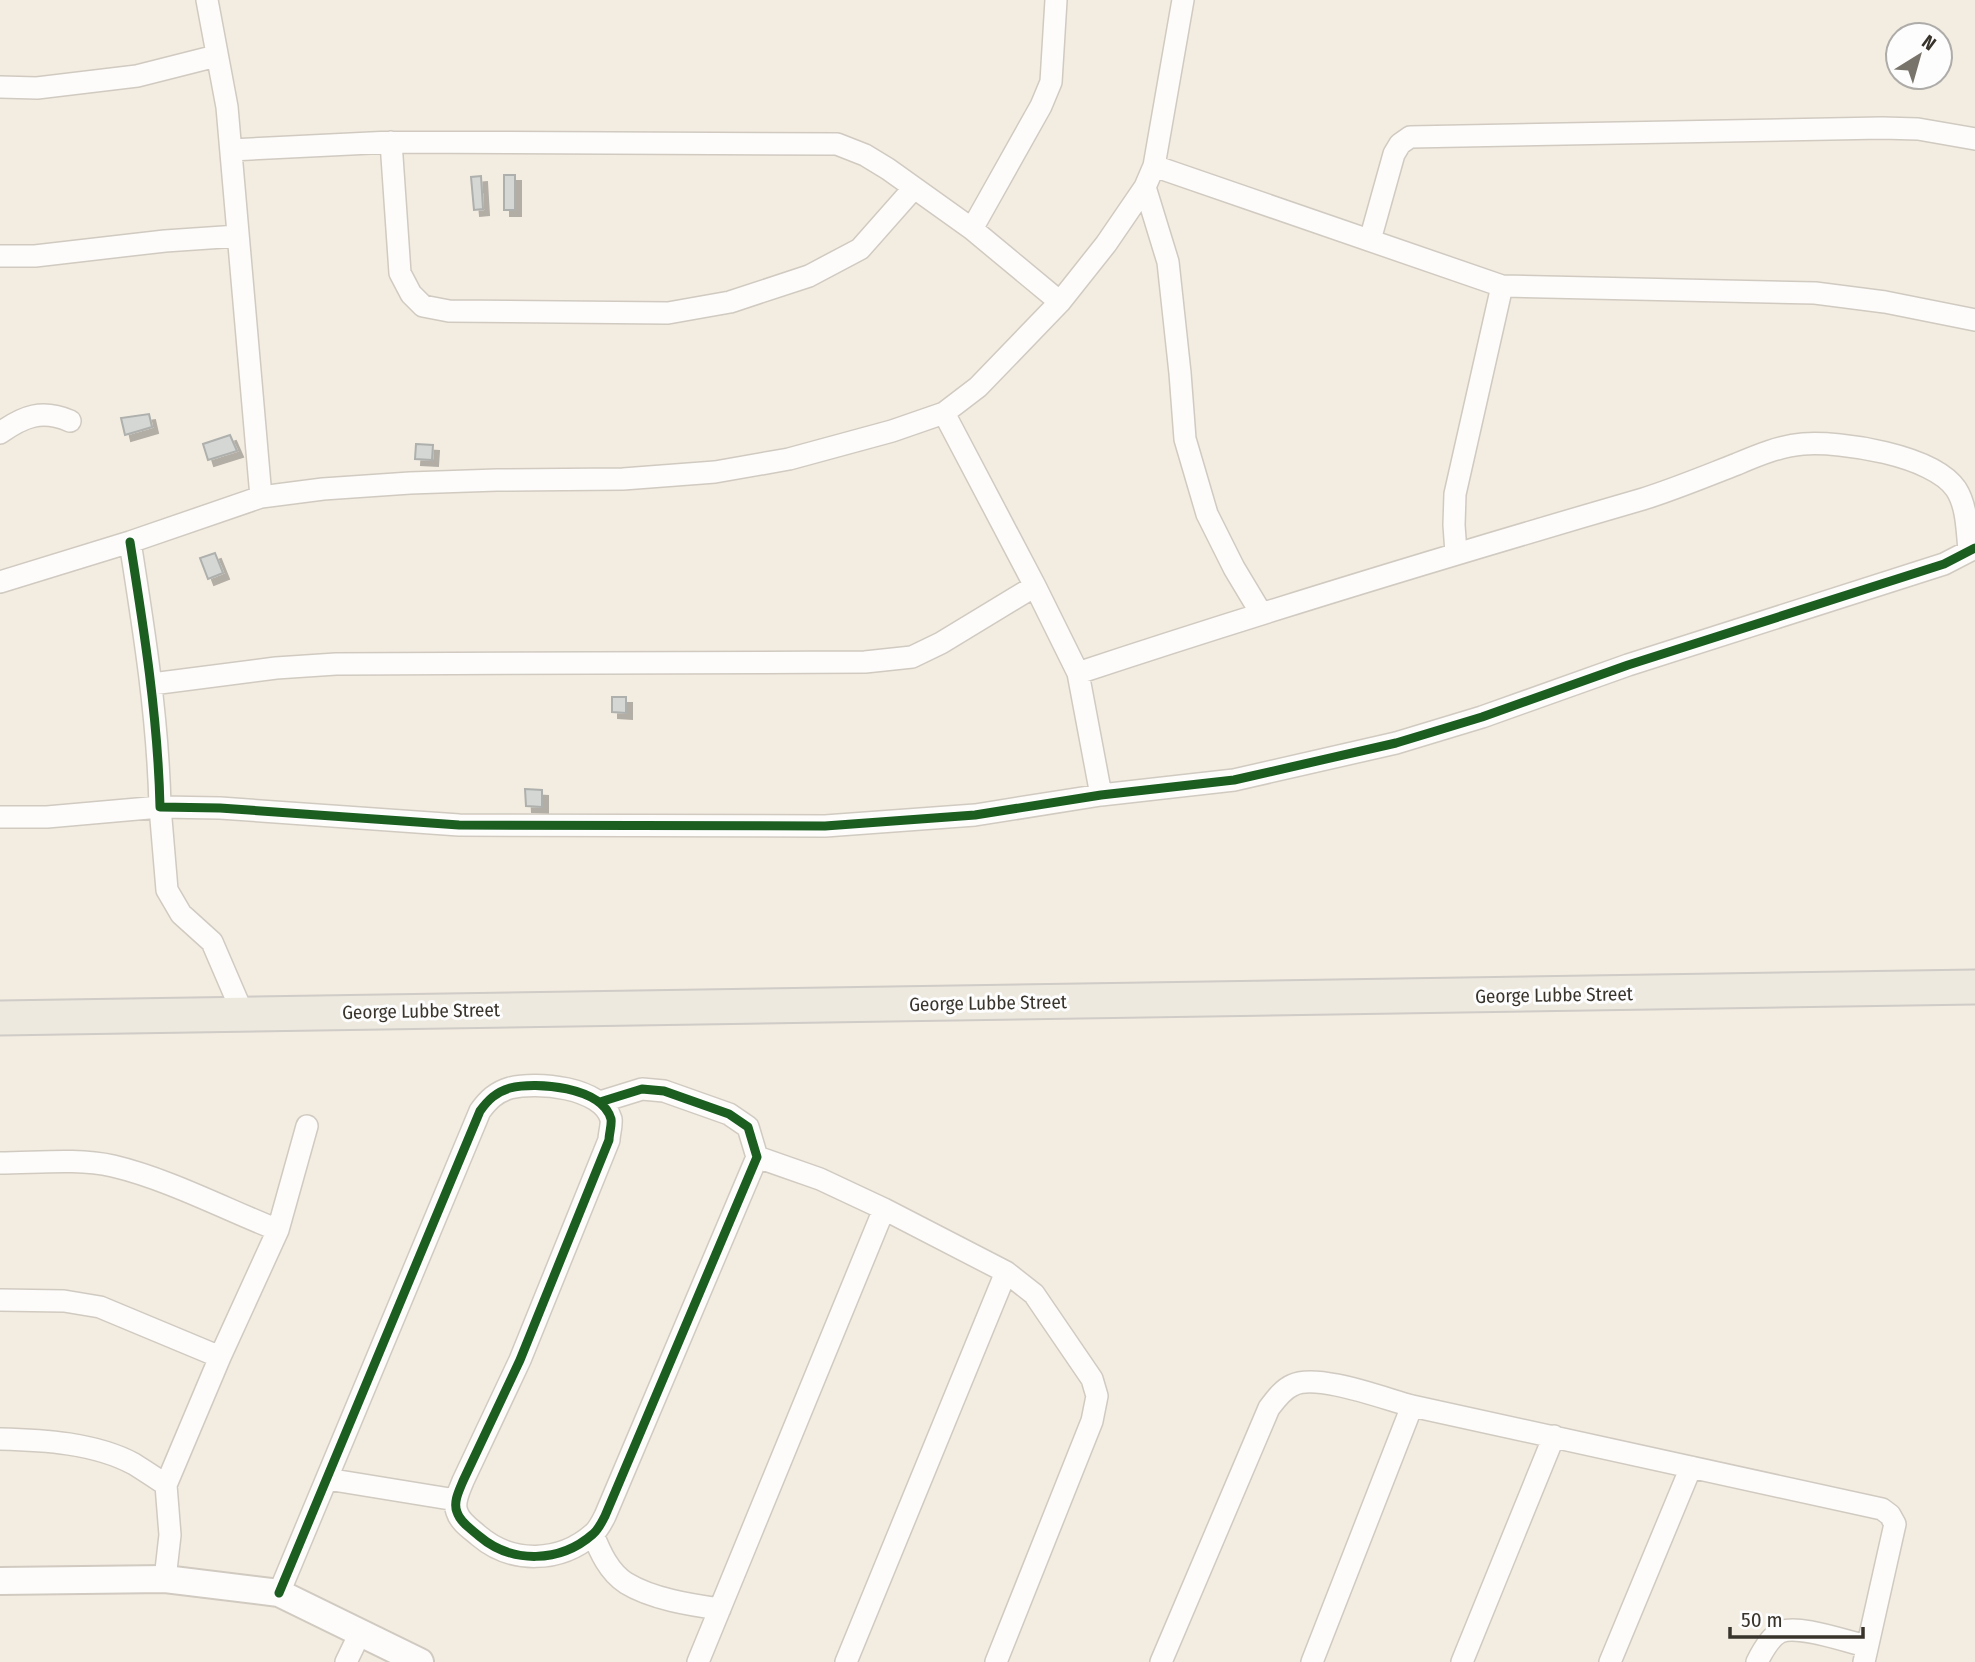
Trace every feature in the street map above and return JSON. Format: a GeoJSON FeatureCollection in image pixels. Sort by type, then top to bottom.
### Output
{"type":"FeatureCollection","features":[{"type":"Feature","properties":{"kind":"main road","name":"George Lubbe Street"},"geometry":{"type":"LineString","coordinates":[[0,1018],[1975,987]]}},
{"type":"Feature","properties":{"kind":"street"},"geometry":{"type":"LineString","coordinates":[[207,0],[227,107],[261,497]]}},
{"type":"Feature","properties":{"kind":"street"},"geometry":{"type":"LineString","coordinates":[[972,229],[1041,106],[1051,82],[1056,0]]}},
{"type":"Feature","properties":{"kind":"street"},"geometry":{"type":"LineString","coordinates":[[1,579],[130,542],[261,497],[323,489],[410,483],[623,479],[715,472],[789,458],[892,431],[944,413],[978,387],[1060,302],[1107,244],[1144,187],[1154,166],[1184,0]]}},
{"type":"Feature","properties":{"kind":"street"},"geometry":{"type":"LineString","coordinates":[[0,87],[37,88],[137,76],[216,56]]}},
{"type":"Feature","properties":{"kind":"street"},"geometry":{"type":"LineString","coordinates":[[1370,240],[1394,154],[1400,144],[1410,137],[1882,128],[1918,129],[1975,139]]}},
{"type":"Feature","properties":{"kind":"street"},"geometry":{"type":"LineString","coordinates":[[231,150],[391,142],[837,144],[865,155],[888,169],[972,229],[1060,302]]}},
{"type":"Feature","properties":{"kind":"street"},"geometry":{"type":"LineString","coordinates":[[391,142],[400,273],[411,295],[423,306],[449,311],[668,313],[730,302],[809,276],[860,249],[913,189]]}},
{"type":"Feature","properties":{"kind":"street"},"geometry":{"type":"LineString","coordinates":[[1154,166],[1502,286],[1815,293],[1885,302],[1975,320]]}},
{"type":"Feature","properties":{"kind":"street"},"geometry":{"type":"LineString","coordinates":[[1144,187],[1167,261],[1181,373],[1185,439],[1207,514],[1234,568],[1261,613]]}},
{"type":"Feature","properties":{"kind":"street"},"geometry":{"type":"LineString","coordinates":[[0,256],[35,256],[165,241],[238,236]]}},
{"type":"Feature","properties":{"kind":"street"},"geometry":{"type":"LineString","coordinates":[[1456,553],[1455,494],[1502,286]]}},
{"type":"Feature","properties":{"kind":"street"},"geometry":{"type":"LineString","coordinates":[[944,413],[1078,673],[1101,795]]}},
{"type":"Feature","properties":{"kind":"street"},"geometry":{"type":"LineString","coordinates":[[0,433],[12,424],[34,415],[55,414],[70,421]]}},
{"type":"Feature","properties":{"kind":"street"},"geometry":{"type":"LineString","coordinates":[[0,817],[47,817],[160,807],[220,808],[459,825],[825,826],[975,815],[1101,795],[1234,780],[1396,743],[1482,717],[1628,665],[1944,564],[1972,549],[1964,509],[1955,488],[1939,473],[1911,459],[1863,449],[1801,444],[1770,451],[1660,494],[1456,553],[1078,673]]}},
{"type":"Feature","properties":{"kind":"street"},"geometry":{"type":"LineString","coordinates":[[130,542],[152,684],[167,890],[181,914],[212,942],[243,1014]]}},
{"type":"Feature","properties":{"kind":"street"},"geometry":{"type":"LineString","coordinates":[[152,684],[276,668],[336,664],[865,662],[912,657],[941,643],[1035,586]]}},
{"type":"Feature","properties":{"kind":"street"},"geometry":{"type":"LineString","coordinates":[[279,1593],[480,1111],[490,1098],[508,1088],[536,1084],[583,1093],[600,1102],[611,1119],[609,1140],[520,1360],[467,1471],[456,1500],[457,1513],[484,1541],[504,1552],[524,1557],[547,1557],[567,1549],[593,1534],[605,1516],[757,1157],[748,1128],[729,1114],[664,1091],[642,1089],[600,1102]]}},
{"type":"Feature","properties":{"kind":"street"},"geometry":{"type":"LineString","coordinates":[[164,1579],[170,1535],[166,1485],[278,1230],[307,1126]]}},
{"type":"Feature","properties":{"kind":"street"},"geometry":{"type":"LineString","coordinates":[[757,1157],[820,1179],[1006,1272],[1034,1294],[1092,1379],[1097,1396],[1092,1421],[996,1662]]}},
{"type":"Feature","properties":{"kind":"street"},"geometry":{"type":"LineString","coordinates":[[0,1163],[110,1166],[145,1176],[278,1230]]}},
{"type":"Feature","properties":{"kind":"street"},"geometry":{"type":"LineString","coordinates":[[698,1662],[884,1209]]}},
{"type":"Feature","properties":{"kind":"street"},"geometry":{"type":"LineString","coordinates":[[846,1662],[1006,1272]]}},
{"type":"Feature","properties":{"kind":"street"},"geometry":{"type":"LineString","coordinates":[[0,1300],[64,1301],[100,1307],[220,1357]]}},
{"type":"Feature","properties":{"kind":"street"},"geometry":{"type":"LineString","coordinates":[[1161,1662],[1269,1408],[1293,1384],[1313,1382],[1342,1386],[1412,1406],[1882,1508],[1895,1524],[1865,1654],[1799,1630],[1780,1632],[1767,1645],[1757,1662]]}},
{"type":"Feature","properties":{"kind":"street"},"geometry":{"type":"LineString","coordinates":[[1312,1662],[1412,1406]]}},
{"type":"Feature","properties":{"kind":"street"},"geometry":{"type":"LineString","coordinates":[[1462,1662],[1554,1436]]}},
{"type":"Feature","properties":{"kind":"street"},"geometry":{"type":"LineString","coordinates":[[0,1439],[64,1443],[90,1448],[132,1463],[166,1485]]}},
{"type":"Feature","properties":{"kind":"street"},"geometry":{"type":"LineString","coordinates":[[1610,1662],[1691,1467]]}},
{"type":"Feature","properties":{"kind":"street"},"geometry":{"type":"LineString","coordinates":[[327,1479],[456,1500]]}},
{"type":"Feature","properties":{"kind":"street"},"geometry":{"type":"LineString","coordinates":[[593,1534],[608,1566],[626,1583],[682,1603],[720,1609]]}},
{"type":"Feature","properties":{"kind":"street"},"geometry":{"type":"LineString","coordinates":[[0,1581],[164,1579],[279,1593],[420,1662]]}},
{"type":"Feature","properties":{"kind":"street"},"geometry":{"type":"LineString","coordinates":[[346,1662],[360,1633]]}},
{"type":"Feature","properties":{"kind":"building"},"geometry":{"type":"Polygon","coordinates":[[[504,175],[515,175],[515,210],[504,210],[504,175]]]}},
{"type":"Feature","properties":{"kind":"building"},"geometry":{"type":"Polygon","coordinates":[[[481,176],[483,209],[474,210],[471,177],[481,176]]]}},
{"type":"Feature","properties":{"kind":"building"},"geometry":{"type":"Polygon","coordinates":[[[149,414],[152,427],[125,435],[121,418],[149,414]]]}},
{"type":"Feature","properties":{"kind":"building"},"geometry":{"type":"Polygon","coordinates":[[[230,435],[237,451],[208,460],[203,444],[230,435]]]}},
{"type":"Feature","properties":{"kind":"building"},"geometry":{"type":"Polygon","coordinates":[[[416,444],[433,445],[432,460],[415,459],[416,444]]]}},
{"type":"Feature","properties":{"kind":"building"},"geometry":{"type":"Polygon","coordinates":[[[215,553],[223,573],[208,579],[200,558],[215,553]]]}},
{"type":"Feature","properties":{"kind":"building"},"geometry":{"type":"Polygon","coordinates":[[[612,697],[626,697],[626,713],[612,712],[612,697]]]}},
{"type":"Feature","properties":{"kind":"building"},"geometry":{"type":"Polygon","coordinates":[[[525,789],[542,790],[542,807],[526,806],[525,789]]]}},
{"type":"Feature","properties":{"kind":"cycle path"},"geometry":{"type":"LineString","coordinates":[[130,542],[153,707],[160,807],[220,808],[459,825],[825,826],[975,815],[1101,795],[1234,780],[1396,743],[1482,717],[1628,665],[1944,564],[1975,548]]}},
{"type":"Feature","properties":{"kind":"cycle path"},"geometry":{"type":"LineString","coordinates":[[279,1593],[480,1111],[493,1097],[510,1088],[551,1086],[582,1093],[605,1108],[611,1119],[611,1127],[609,1140],[520,1360],[460,1489],[456,1508],[458,1516],[479,1536],[506,1552],[521,1555],[551,1555],[566,1550],[580,1544],[598,1528],[757,1157],[748,1127],[729,1114],[664,1091],[642,1089],[600,1102]]}}]}
